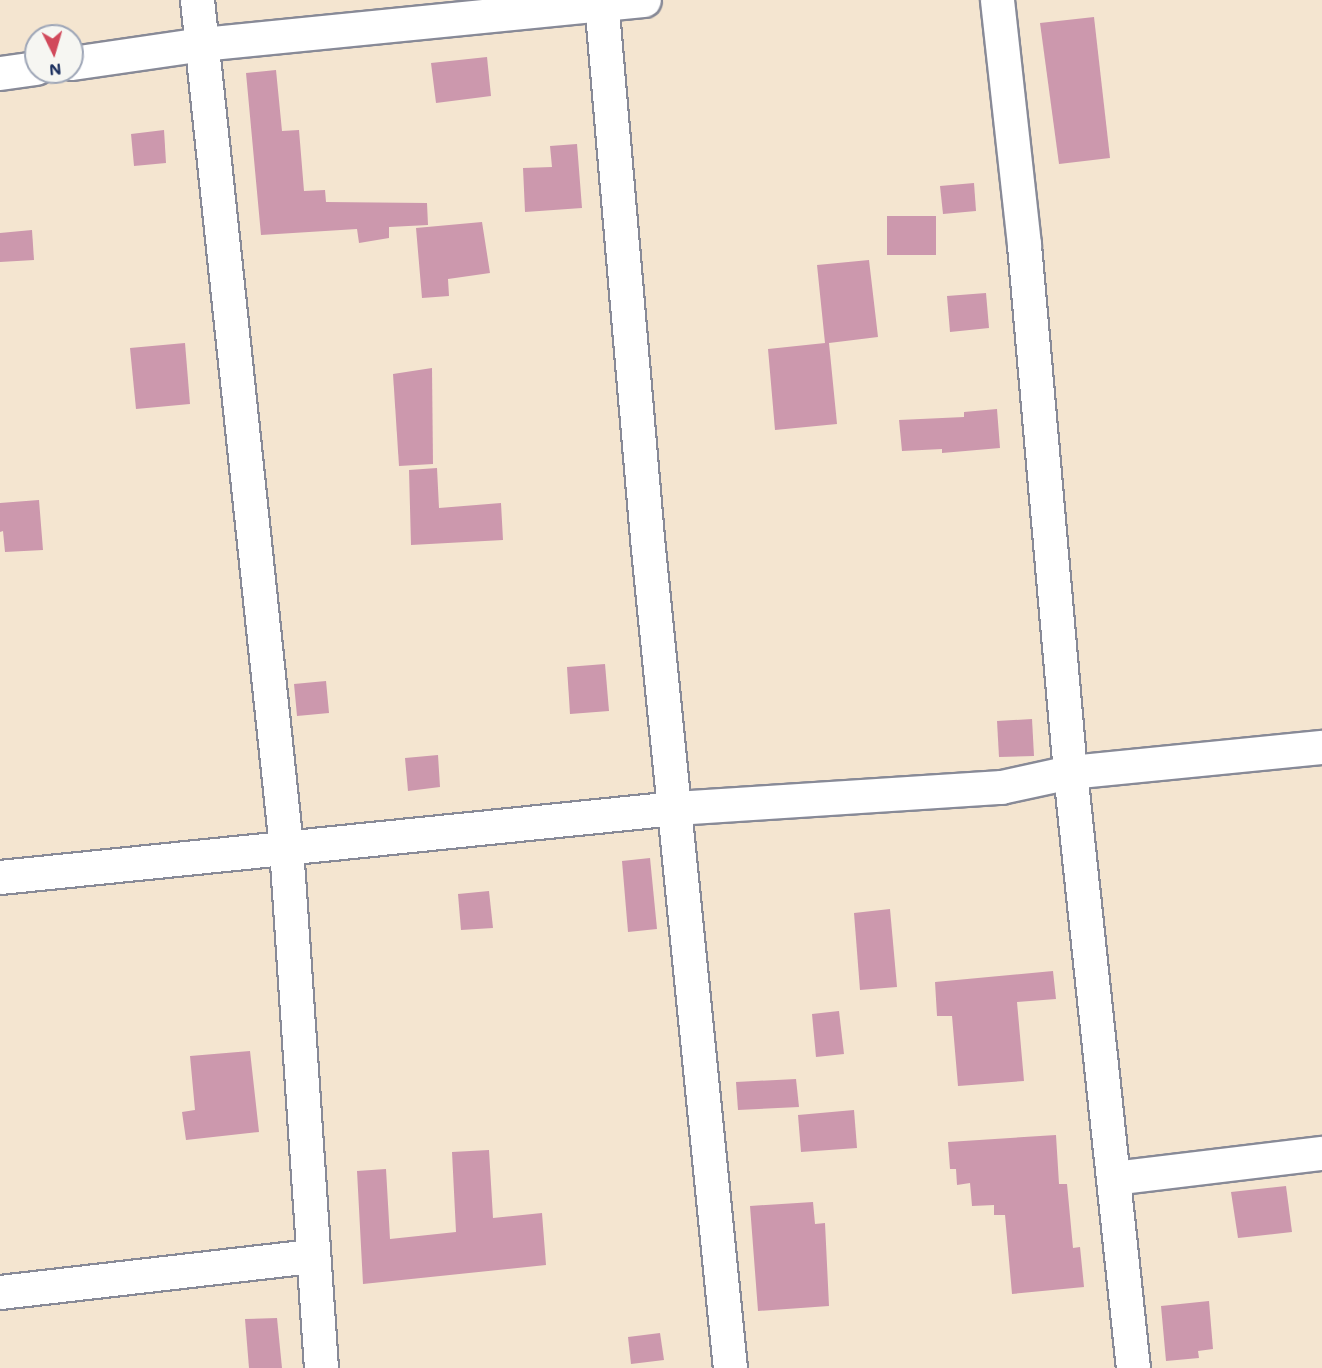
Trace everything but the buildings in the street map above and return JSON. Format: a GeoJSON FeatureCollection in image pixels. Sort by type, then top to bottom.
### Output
{"type":"FeatureCollection","features":[{"type":"Feature","properties":{"kind":"street"},"geometry":{"type":"LineString","coordinates":[[197,0],[286,847],[310,1256],[321,1368]]}},
{"type":"Feature","properties":{"kind":"street"},"geometry":{"type":"LineString","coordinates":[[84,61],[201,44],[602,2],[644,0]]}},
{"type":"Feature","properties":{"kind":"street"},"geometry":{"type":"LineString","coordinates":[[997,0],[1033,339],[1070,772],[1133,1368]]}},
{"type":"Feature","properties":{"kind":"street"},"geometry":{"type":"LineString","coordinates":[[602,2],[647,538],[730,1368]]}},
{"type":"Feature","properties":{"kind":"street"},"geometry":{"type":"LineString","coordinates":[[0,73],[24,70]]}},
{"type":"Feature","properties":{"kind":"street"},"geometry":{"type":"LineString","coordinates":[[0,877],[675,808],[1001,786],[1070,772],[1322,747]]}},
{"type":"Feature","properties":{"kind":"street"},"geometry":{"type":"LineString","coordinates":[[1114,1178],[1322,1153]]}},
{"type":"Feature","properties":{"kind":"street"},"geometry":{"type":"LineString","coordinates":[[0,1292],[310,1256]]}}]}
